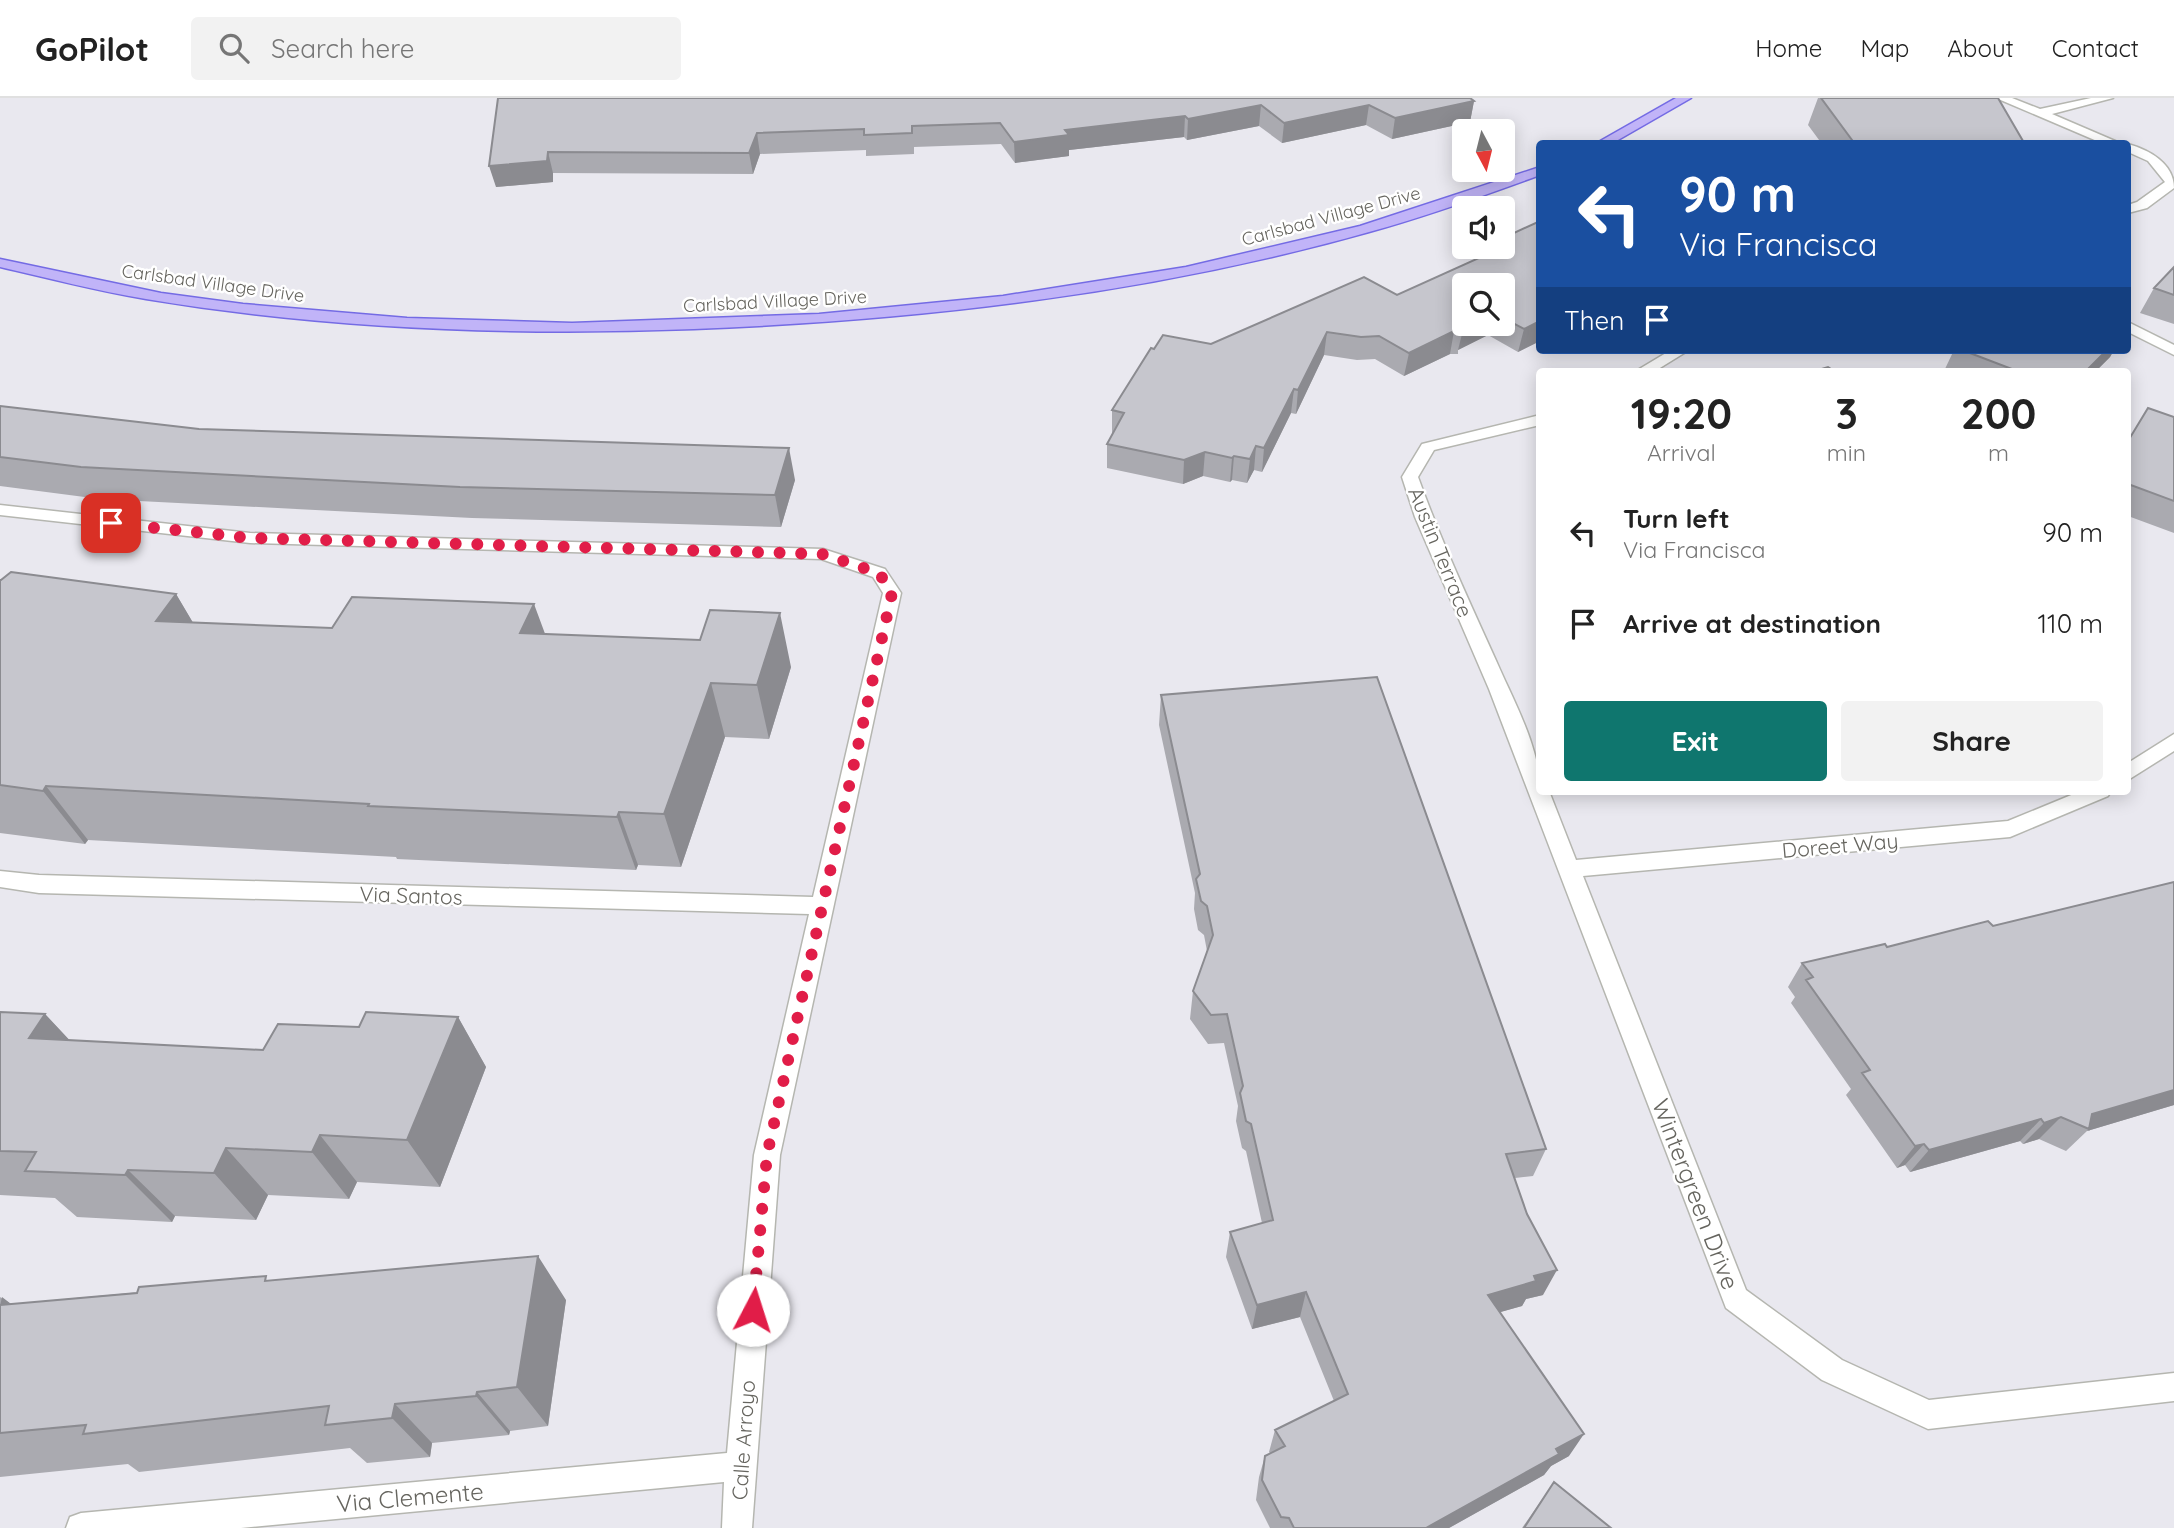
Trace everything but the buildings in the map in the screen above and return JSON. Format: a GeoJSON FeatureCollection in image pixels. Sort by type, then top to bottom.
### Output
{"type":"FeatureCollection","features":[{"type":"Feature","properties":{"kind":"main road"},"geometry":{"type":"LineString","coordinates":[[1608,140],[1685,98]]}},
{"type":"Feature","properties":{"kind":"main road","name":"Carlsbad Village Drive"},"geometry":{"type":"LineString","coordinates":[[0,263],[158,297],[311,316],[568,327],[745,323],[988,303],[1199,270],[1315,244],[1473,197],[1536,173]]}},
{"type":"Feature","properties":{"kind":"street"},"geometry":{"type":"LineString","coordinates":[[2002,98],[2106,140]]}},
{"type":"Feature","properties":{"kind":"street"},"geometry":{"type":"LineString","coordinates":[[2039,113],[2107,98]]}},
{"type":"Feature","properties":{"kind":"street"},"geometry":{"type":"LineString","coordinates":[[2131,149],[2152,158],[2172,183],[2142,205],[2131,208]]}},
{"type":"Feature","properties":{"kind":"street"},"geometry":{"type":"LineString","coordinates":[[2131,328],[2174,351]]}},
{"type":"Feature","properties":{"kind":"street"},"geometry":{"type":"LineString","coordinates":[[1649,368],[1675,354]]}},
{"type":"Feature","properties":{"kind":"street","name":"Austin Terrace"},"geometry":{"type":"LineString","coordinates":[[1499,689],[1424,517],[1410,477],[1428,447],[1536,421]]}},
{"type":"Feature","properties":{"kind":"street","name":"Calle Arroyo"},"geometry":{"type":"LineString","coordinates":[[0,510],[250,538],[822,554],[879,573],[892,593],[767,1155],[737,1528]]}},
{"type":"Feature","properties":{"kind":"street","name":"Wintergreen Drive"},"geometry":{"type":"LineString","coordinates":[[1499,689],[1536,782]]}},
{"type":"Feature","properties":{"kind":"street"},"geometry":{"type":"LineString","coordinates":[[2131,771],[2174,741]]}},
{"type":"Feature","properties":{"kind":"street","name":"Wintergreen Drive"},"geometry":{"type":"LineString","coordinates":[[1541,795],[1736,1299],[1832,1370],[1928,1415],[2174,1387]]}},
{"type":"Feature","properties":{"kind":"street","name":"Doreet Way"},"geometry":{"type":"LineString","coordinates":[[1571,869],[2010,829],[2091,795]]}},
{"type":"Feature","properties":{"kind":"street","name":"Via Santos"},"geometry":{"type":"LineString","coordinates":[[0,878],[39,884],[823,906]]}},
{"type":"Feature","properties":{"kind":"street","name":"Via Clemente"},"geometry":{"type":"LineString","coordinates":[[81,1528],[740,1466]]}},
{"type":"Feature","properties":{"kind":"route"},"geometry":{"type":"LineString","coordinates":[[111,523],[250,538],[822,554],[879,573],[892,593],[767,1155],[753,1310]]}}]}
